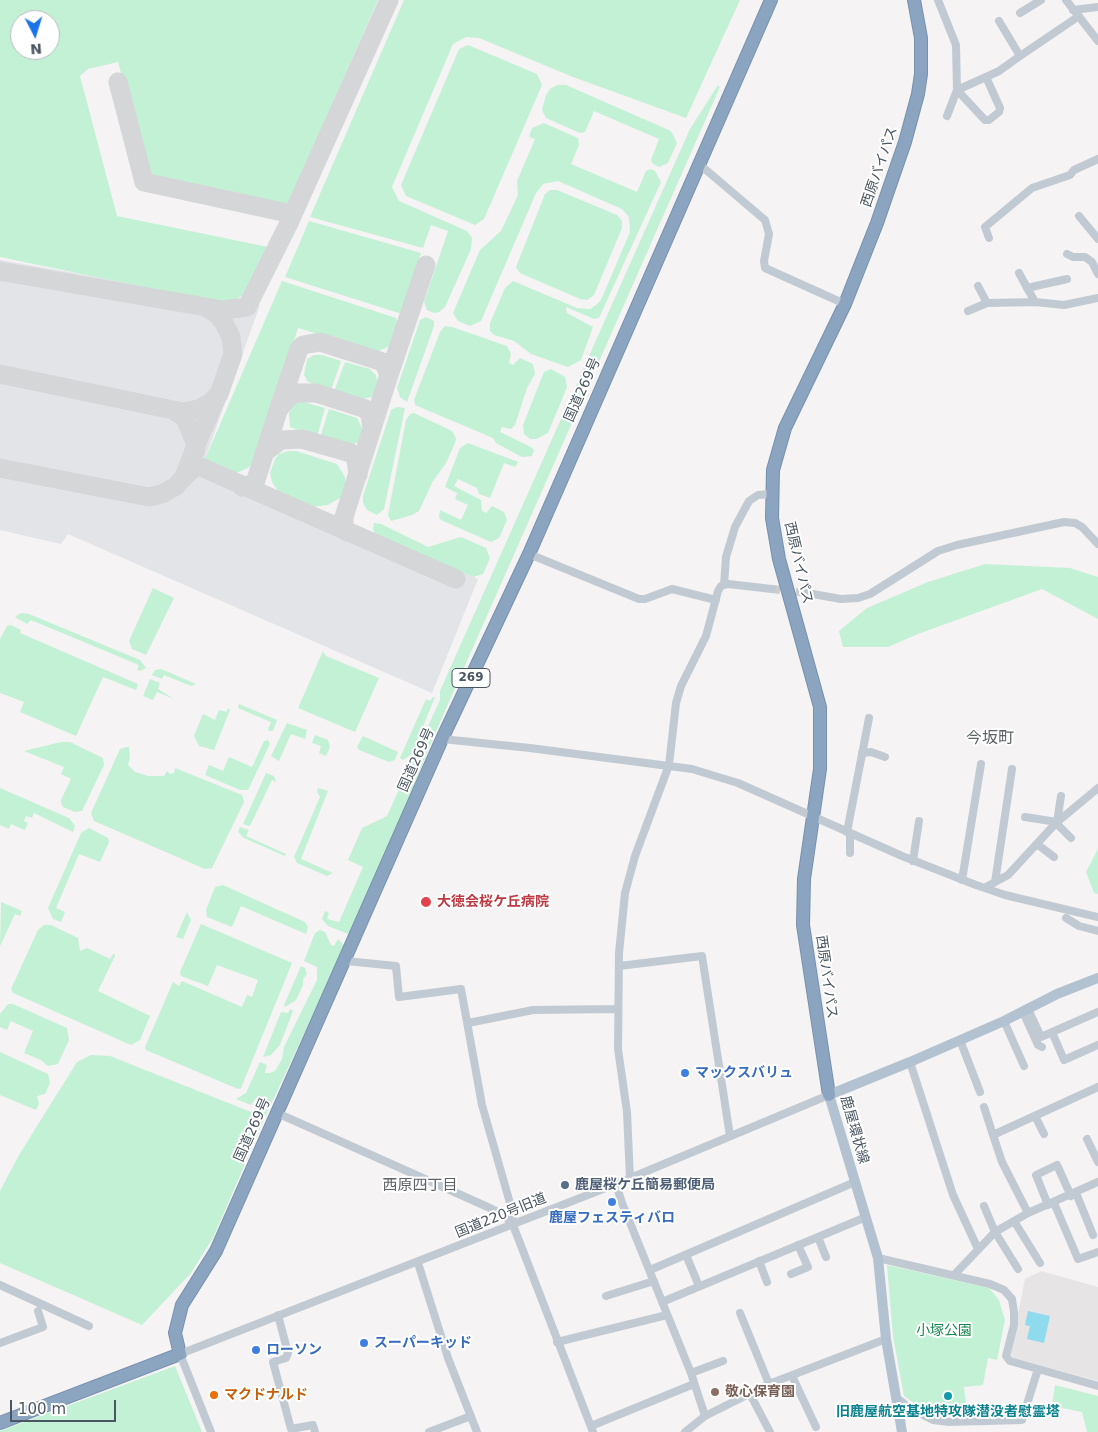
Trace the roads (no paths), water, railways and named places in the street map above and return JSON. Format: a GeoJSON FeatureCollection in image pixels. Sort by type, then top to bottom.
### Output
{"type":"FeatureCollection","features":[{"type":"Feature","properties":{"kind":"highway","name":"国道269号"},"geometry":{"type":"LineString","coordinates":[[180,1354],[175,1333],[182,1305],[216,1251],[346,961],[442,739],[529,554],[771,0]]}},
{"type":"Feature","properties":{"kind":"highway","name":"西原バイパス"},"geometry":{"type":"LineString","coordinates":[[828,1095],[804,925],[804,879],[820,769],[820,707],[779,559],[772,518],[771,494],[773,470],[785,428],[845,304],[891,184],[918,94],[921,38],[914,0]]}},
{"type":"Feature","properties":{"kind":"highway"},"geometry":{"type":"LineString","coordinates":[[0,1423],[180,1354]]}},
{"type":"Feature","properties":{"kind":"main road","name":"鹿屋環状線"},"geometry":{"type":"LineString","coordinates":[[902,1432],[886,1339],[878,1258],[828,1095],[910,1062],[1004,1021],[1057,994],[1098,978]]}},
{"type":"Feature","properties":{"kind":"street"},"geometry":{"type":"LineString","coordinates":[[938,0],[956,45],[957,90],[946,116]]}},
{"type":"Feature","properties":{"kind":"street"},"geometry":{"type":"LineString","coordinates":[[1020,13],[1041,0]]}},
{"type":"Feature","properties":{"kind":"street"},"geometry":{"type":"LineString","coordinates":[[1066,0],[1098,41]]}},
{"type":"Feature","properties":{"kind":"street"},"geometry":{"type":"LineString","coordinates":[[957,90],[999,71],[1076,13],[1098,7]]}},
{"type":"Feature","properties":{"kind":"street"},"geometry":{"type":"LineString","coordinates":[[999,21],[1020,56]]}},
{"type":"Feature","properties":{"kind":"street"},"geometry":{"type":"LineString","coordinates":[[957,90],[985,120],[989,120],[999,112],[1000,108],[986,77]]}},
{"type":"Feature","properties":{"kind":"street"},"geometry":{"type":"LineString","coordinates":[[989,238],[985,227],[1032,188],[1070,175],[1074,170],[1098,160]]}},
{"type":"Feature","properties":{"kind":"street"},"geometry":{"type":"LineString","coordinates":[[699,164],[765,220],[770,234],[764,261],[765,268],[845,304]]}},
{"type":"Feature","properties":{"kind":"street"},"geometry":{"type":"LineString","coordinates":[[1078,216],[1098,239]]}},
{"type":"Feature","properties":{"kind":"street"},"geometry":{"type":"LineString","coordinates":[[1068,254],[1085,257],[1092,262],[1098,274]]}},
{"type":"Feature","properties":{"kind":"street"},"geometry":{"type":"LineString","coordinates":[[1019,273],[1035,302]]}},
{"type":"Feature","properties":{"kind":"street"},"geometry":{"type":"LineString","coordinates":[[1027,288],[1066,279]]}},
{"type":"Feature","properties":{"kind":"street"},"geometry":{"type":"LineString","coordinates":[[978,286],[987,303]]}},
{"type":"Feature","properties":{"kind":"street"},"geometry":{"type":"LineString","coordinates":[[968,311],[987,303],[1035,302],[1064,305],[1098,298]]}},
{"type":"Feature","properties":{"kind":"street"},"geometry":{"type":"LineString","coordinates":[[630,1178],[627,1112],[618,1049],[619,966],[625,893],[635,856],[669,765],[676,702],[681,686],[706,636],[718,591],[724,585],[726,557],[735,527],[750,501],[758,495],[771,494]]}},
{"type":"Feature","properties":{"kind":"street"},"geometry":{"type":"LineString","coordinates":[[807,593],[841,599],[858,598],[870,594],[938,551],[957,544],[1064,522],[1075,523],[1082,527],[1098,544]]}},
{"type":"Feature","properties":{"kind":"street"},"geometry":{"type":"LineString","coordinates":[[529,554],[639,599],[645,599],[672,589],[716,600]]}},
{"type":"Feature","properties":{"kind":"street"},"geometry":{"type":"LineString","coordinates":[[724,585],[748,585],[772,589]]}},
{"type":"Feature","properties":{"kind":"street"},"geometry":{"type":"LineString","coordinates":[[850,853],[848,833],[869,718]]}},
{"type":"Feature","properties":{"kind":"street"},"geometry":{"type":"LineString","coordinates":[[442,739],[692,769],[738,783],[848,833],[962,880],[1005,894],[1098,917]]}},
{"type":"Feature","properties":{"kind":"street"},"geometry":{"type":"LineString","coordinates":[[862,753],[871,752],[885,757]]}},
{"type":"Feature","properties":{"kind":"street"},"geometry":{"type":"LineString","coordinates":[[962,880],[981,764]]}},
{"type":"Feature","properties":{"kind":"street"},"geometry":{"type":"LineString","coordinates":[[995,882],[1012,769]]}},
{"type":"Feature","properties":{"kind":"street"},"geometry":{"type":"LineString","coordinates":[[986,887],[1008,875],[1056,823],[1098,788]]}},
{"type":"Feature","properties":{"kind":"street"},"geometry":{"type":"LineString","coordinates":[[1056,823],[1061,796]]}},
{"type":"Feature","properties":{"kind":"street"},"geometry":{"type":"LineString","coordinates":[[1025,817],[1056,823],[1071,838]]}},
{"type":"Feature","properties":{"kind":"street"},"geometry":{"type":"LineString","coordinates":[[913,861],[919,821]]}},
{"type":"Feature","properties":{"kind":"street"},"geometry":{"type":"LineString","coordinates":[[1037,844],[1054,857]]}},
{"type":"Feature","properties":{"kind":"street"},"geometry":{"type":"LineString","coordinates":[[1066,918],[1079,926],[1092,927],[1098,931]]}},
{"type":"Feature","properties":{"kind":"street"},"geometry":{"type":"LineString","coordinates":[[619,966],[702,956],[730,1136]]}},
{"type":"Feature","properties":{"kind":"street"},"geometry":{"type":"LineString","coordinates":[[346,961],[396,966],[399,997],[461,989],[482,1105],[512,1210],[513,1225],[592,1429],[694,1384]]}},
{"type":"Feature","properties":{"kind":"street"},"geometry":{"type":"LineString","coordinates":[[468,1023],[533,1010],[618,1008]]}},
{"type":"Feature","properties":{"kind":"street"},"geometry":{"type":"LineString","coordinates":[[1025,1010],[1041,1037],[1098,1012]]}},
{"type":"Feature","properties":{"kind":"street"},"geometry":{"type":"LineString","coordinates":[[1025,1010],[1038,1045],[1042,1047]]}},
{"type":"Feature","properties":{"kind":"street"},"geometry":{"type":"LineString","coordinates":[[1004,1021],[1024,1066]]}},
{"type":"Feature","properties":{"kind":"street"},"geometry":{"type":"LineString","coordinates":[[1052,1032],[1064,1060],[1098,1045]]}},
{"type":"Feature","properties":{"kind":"street"},"geometry":{"type":"LineString","coordinates":[[960,1040],[980,1092]]}},
{"type":"Feature","properties":{"kind":"street"},"geometry":{"type":"LineString","coordinates":[[910,1062],[953,1194],[978,1249]]}},
{"type":"Feature","properties":{"kind":"street"},"geometry":{"type":"LineString","coordinates":[[993,1136],[1098,1087]]}},
{"type":"Feature","properties":{"kind":"street","name":"国道220号旧道"},"geometry":{"type":"LineString","coordinates":[[180,1354],[418,1263],[616,1184],[828,1095]]}},
{"type":"Feature","properties":{"kind":"street"},"geometry":{"type":"LineString","coordinates":[[984,1107],[1002,1162],[1028,1213]]}},
{"type":"Feature","properties":{"kind":"street"},"geometry":{"type":"LineString","coordinates":[[277,1113],[490,1208],[504,1215],[513,1225]]}},
{"type":"Feature","properties":{"kind":"street"},"geometry":{"type":"LineString","coordinates":[[1035,1116],[1044,1134]]}},
{"type":"Feature","properties":{"kind":"street"},"geometry":{"type":"LineString","coordinates":[[1087,1139],[1098,1162]]}},
{"type":"Feature","properties":{"kind":"street"},"geometry":{"type":"LineString","coordinates":[[1093,1235],[1074,1194],[1056,1162],[1032,1176],[1051,1204],[1078,1259],[1098,1252]]}},
{"type":"Feature","properties":{"kind":"street"},"geometry":{"type":"LineString","coordinates":[[650,1270],[855,1182]]}},
{"type":"Feature","properties":{"kind":"street"},"geometry":{"type":"LineString","coordinates":[[954,1275],[995,1232],[1028,1213],[1098,1182]]}},
{"type":"Feature","properties":{"kind":"street"},"geometry":{"type":"LineString","coordinates":[[616,1184],[622,1204],[691,1373],[705,1416]]}},
{"type":"Feature","properties":{"kind":"street"},"geometry":{"type":"LineString","coordinates":[[984,1206],[995,1232],[1018,1269]]}},
{"type":"Feature","properties":{"kind":"street"},"geometry":{"type":"LineString","coordinates":[[662,1302],[866,1217]]}},
{"type":"Feature","properties":{"kind":"street"},"geometry":{"type":"LineString","coordinates":[[1014,1221],[1040,1263]]}},
{"type":"Feature","properties":{"kind":"street"},"geometry":{"type":"LineString","coordinates":[[818,1237],[826,1257]]}},
{"type":"Feature","properties":{"kind":"street"},"geometry":{"type":"LineString","coordinates":[[791,1274],[808,1267],[798,1245]]}},
{"type":"Feature","properties":{"kind":"street"},"geometry":{"type":"LineString","coordinates":[[686,1255],[699,1286]]}},
{"type":"Feature","properties":{"kind":"street"},"geometry":{"type":"LineString","coordinates":[[878,1258],[954,1275],[1004,1290],[1012,1300],[1014,1312],[1014,1325],[1006,1356],[1010,1361],[1098,1386]]}},
{"type":"Feature","properties":{"kind":"street"},"geometry":{"type":"LineString","coordinates":[[759,1261],[767,1282]]}},
{"type":"Feature","properties":{"kind":"street"},"geometry":{"type":"LineString","coordinates":[[418,1263],[448,1358],[477,1432]]}},
{"type":"Feature","properties":{"kind":"street"},"geometry":{"type":"LineString","coordinates":[[606,1296],[654,1280]]}},
{"type":"Feature","properties":{"kind":"street"},"geometry":{"type":"LineString","coordinates":[[0,1284],[89,1326]]}},
{"type":"Feature","properties":{"kind":"street"},"geometry":{"type":"LineString","coordinates":[[0,1343],[43,1327],[38,1311]]}},
{"type":"Feature","properties":{"kind":"street"},"geometry":{"type":"LineString","coordinates":[[740,1313],[769,1384]]}},
{"type":"Feature","properties":{"kind":"street"},"geometry":{"type":"LineString","coordinates":[[278,1315],[288,1353],[286,1358],[273,1362],[291,1429],[313,1425],[315,1432]]}},
{"type":"Feature","properties":{"kind":"street"},"geometry":{"type":"LineString","coordinates":[[558,1342],[667,1315]]}},
{"type":"Feature","properties":{"kind":"street"},"geometry":{"type":"LineString","coordinates":[[685,1432],[705,1416],[769,1384],[886,1339]]}},
{"type":"Feature","properties":{"kind":"street"},"geometry":{"type":"LineString","coordinates":[[180,1354],[211,1432]]}},
{"type":"Feature","properties":{"kind":"street"},"geometry":{"type":"LineString","coordinates":[[691,1373],[723,1361]]}},
{"type":"Feature","properties":{"kind":"street"},"geometry":{"type":"LineString","coordinates":[[896,1397],[911,1409],[941,1421],[1022,1420],[1038,1369]]}},
{"type":"Feature","properties":{"kind":"street"},"geometry":{"type":"LineString","coordinates":[[792,1376],[816,1427]]}},
{"type":"Feature","properties":{"kind":"street"},"geometry":{"type":"LineString","coordinates":[[750,1394],[770,1432]]}},
{"type":"Feature","properties":{"kind":"street"},"geometry":{"type":"LineString","coordinates":[[430,1432],[471,1416]]}},
{"type":"Feature","properties":{"kind":"water"},"geometry":{"type":"Polygon","coordinates":[[[1028,1311],[1050,1316],[1044,1343],[1027,1339],[1030,1326],[1025,1325],[1028,1311]]]}},
{"type":"Feature","properties":{"kind":"tunnel"},"geometry":{"type":"LineString","coordinates":[[772,589],[807,593]]}},
{"type":"Feature","properties":{"kind":"place","name":"大徳会桜ケ丘病院"},"geometry":{"type":"Point","coordinates":[426,902]}},
{"type":"Feature","properties":{"kind":"place","name":"マックスバリュ"},"geometry":{"type":"Point","coordinates":[685,1073]}},
{"type":"Feature","properties":{"kind":"place","name":"鹿屋桜ケ丘簡易郵便局"},"geometry":{"type":"Point","coordinates":[565,1185]}},
{"type":"Feature","properties":{"kind":"place","name":"鹿屋フェスティバロ"},"geometry":{"type":"Point","coordinates":[612,1202]}},
{"type":"Feature","properties":{"kind":"place","name":"スーパーキッド"},"geometry":{"type":"Point","coordinates":[364,1343]}},
{"type":"Feature","properties":{"kind":"place","name":"ローソン"},"geometry":{"type":"Point","coordinates":[256,1350]}},
{"type":"Feature","properties":{"kind":"place","name":"敬心保育園"},"geometry":{"type":"Point","coordinates":[715,1392]}},
{"type":"Feature","properties":{"kind":"place","name":"マクドナルド"},"geometry":{"type":"Point","coordinates":[214,1395]}},
{"type":"Feature","properties":{"kind":"place","name":"旧鹿屋航空基地特攻隊潜没者慰霊塔"},"geometry":{"type":"Point","coordinates":[948,1396]}},
{"type":"Feature","properties":{"kind":"district","name":"今坂町"},"geometry":{"type":"Point","coordinates":[990,739]}},
{"type":"Feature","properties":{"kind":"district","name":"西原四丁目"},"geometry":{"type":"Point","coordinates":[420,1186]}},
{"type":"Feature","properties":{"kind":"park label","name":"小塚公園"},"geometry":{"type":"Point","coordinates":[944,1331]}}]}
